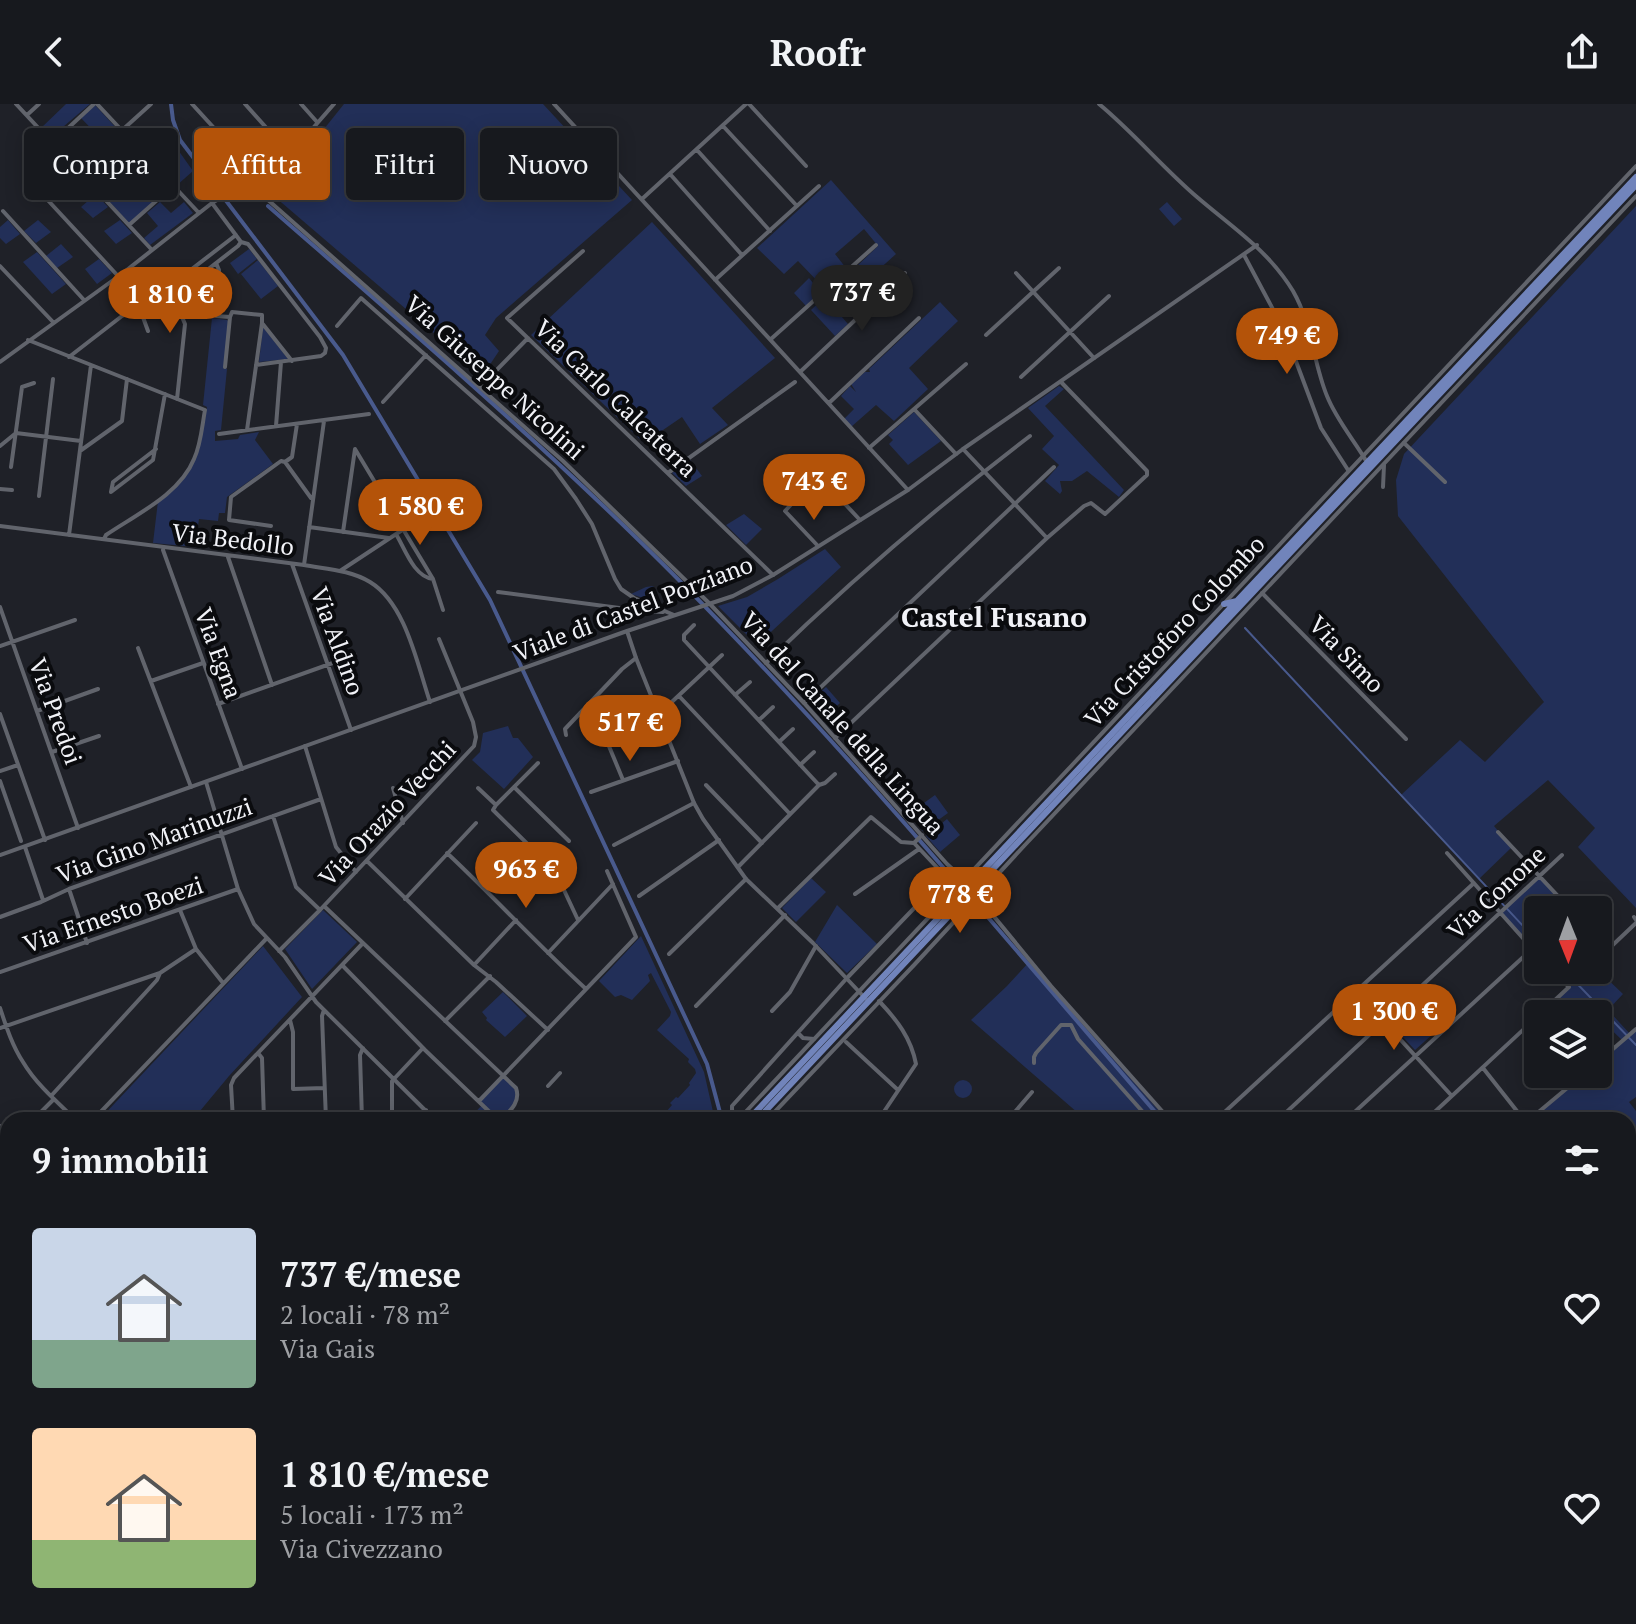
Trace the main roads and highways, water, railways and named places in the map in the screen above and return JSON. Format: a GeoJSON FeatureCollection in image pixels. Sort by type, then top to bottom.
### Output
{"type":"FeatureCollection","features":[{"type":"Feature","properties":{"kind":"main road","name":"Via Cristoforo Colombo"},"geometry":{"type":"LineString","coordinates":[[756,1112],[903,965],[1036,814],[1636,177]]}},
{"type":"Feature","properties":{"kind":"main road","name":"Via Cristoforo Colombo"},"geometry":{"type":"LineString","coordinates":[[764,1112],[971,888],[1295,549],[1366,462],[1636,185]]}},
{"type":"Feature","properties":{"kind":"main road"},"geometry":{"type":"LineString","coordinates":[[1224,604],[1237,601]]}},
{"type":"Feature","properties":{"kind":"main road"},"geometry":{"type":"LineString","coordinates":[[1026,814],[1036,814]]}},
{"type":"Feature","properties":{"kind":"waterway"},"geometry":{"type":"LineString","coordinates":[[171,104],[180,140],[343,355],[490,600],[707,1064],[720,1112]]}},
{"type":"Feature","properties":{"kind":"waterway"},"geometry":{"type":"LineString","coordinates":[[268,206],[476,389],[645,546],[781,686],[954,880]]}},
{"type":"Feature","properties":{"kind":"waterway"},"geometry":{"type":"LineString","coordinates":[[1245,628],[1524,927]]}},
{"type":"Feature","properties":{"kind":"waterway"},"geometry":{"type":"LineString","coordinates":[[980,908],[1155,1112]]}},
{"type":"Feature","properties":{"kind":"waterway"},"geometry":{"type":"LineString","coordinates":[[1577,984],[1636,1045]]}},
{"type":"Feature","properties":{"kind":"district","name":"Castel Fusano"},"geometry":{"type":"Point","coordinates":[994,616]}}]}
